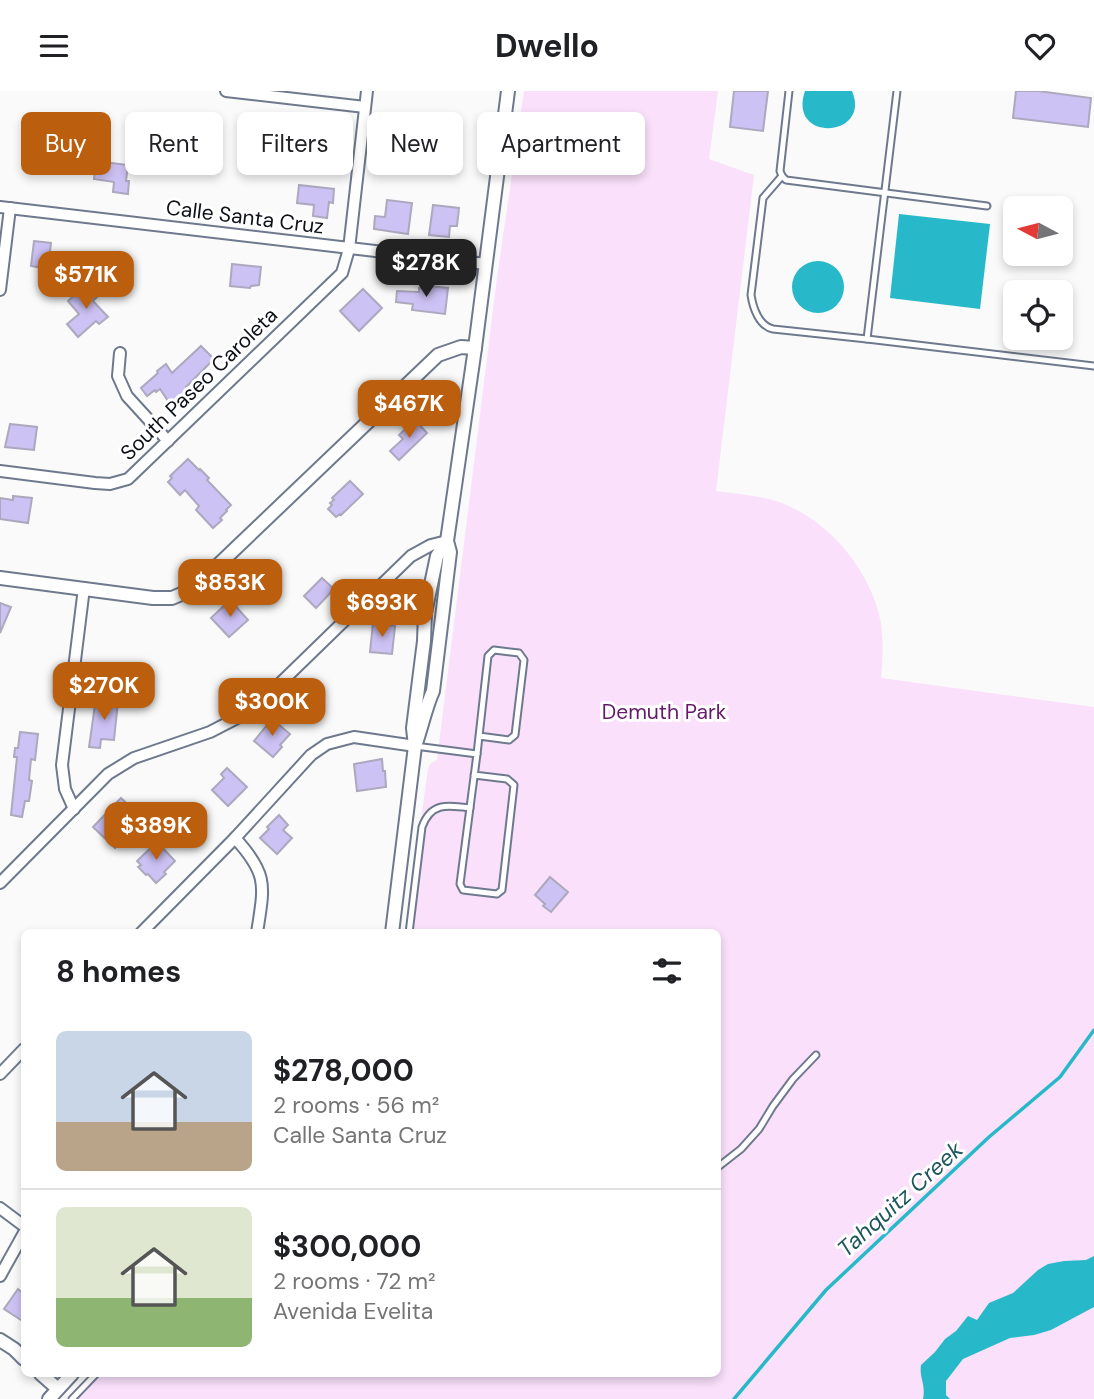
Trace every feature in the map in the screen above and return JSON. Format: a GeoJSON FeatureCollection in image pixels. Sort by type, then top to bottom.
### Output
{"type":"FeatureCollection","features":[{"type":"Feature","properties":{"kind":"street"},"geometry":{"type":"LineString","coordinates":[[226,91],[365,107]]}},
{"type":"Feature","properties":{"kind":"street","name":"South Paseo Caroleta"},"geometry":{"type":"LineString","coordinates":[[0,471],[110,484],[128,479],[342,273],[349,249],[367,91]]}},
{"type":"Feature","properties":{"kind":"street"},"geometry":{"type":"LineString","coordinates":[[392,929],[415,745],[433,691],[450,552],[447,541],[508,91]]}},
{"type":"Feature","properties":{"kind":"street"},"geometry":{"type":"LineString","coordinates":[[0,290],[5,208]]}},
{"type":"Feature","properties":{"kind":"street","name":"Calle Santa Cruz"},"geometry":{"type":"LineString","coordinates":[[5,208],[486,264]]}},
{"type":"Feature","properties":{"kind":"street"},"geometry":{"type":"LineString","coordinates":[[0,578],[152,598],[172,598],[193,589],[438,355],[461,347],[475,348]]}},
{"type":"Feature","properties":{"kind":"street"},"geometry":{"type":"LineString","coordinates":[[120,353],[118,376],[127,396],[168,441]]}},
{"type":"Feature","properties":{"kind":"street"},"geometry":{"type":"LineString","coordinates":[[415,745],[413,728],[425,613],[437,556],[447,541]]}},
{"type":"Feature","properties":{"kind":"street"},"geometry":{"type":"LineString","coordinates":[[0,883],[108,774],[134,758],[210,733],[241,716],[268,695],[411,556],[431,545],[447,541]]}},
{"type":"Feature","properties":{"kind":"street"},"geometry":{"type":"LineString","coordinates":[[74,809],[65,789],[62,765],[84,588]]}},
{"type":"Feature","properties":{"kind":"street"},"geometry":{"type":"LineString","coordinates":[[145,929],[235,838],[311,755],[327,744],[354,737],[415,745]]}},
{"type":"Feature","properties":{"kind":"street"},"geometry":{"type":"LineString","coordinates":[[235,838],[252,856],[260,873],[263,893],[258,929]]}},
{"type":"Feature","properties":{"kind":"street"},"geometry":{"type":"LineString","coordinates":[[0,1074],[21,1052]]}},
{"type":"Feature","properties":{"kind":"street"},"geometry":{"type":"LineString","coordinates":[[0,1208],[21,1224]]}},
{"type":"Feature","properties":{"kind":"street"},"geometry":{"type":"LineString","coordinates":[[0,1276],[21,1238]]}},
{"type":"Feature","properties":{"kind":"street"},"geometry":{"type":"LineString","coordinates":[[0,1341],[21,1356]]}},
{"type":"Feature","properties":{"kind":"street"},"geometry":{"type":"LineString","coordinates":[[43,1377],[53,1394],[69,1377]]}},
{"type":"Feature","properties":{"kind":"lane"},"geometry":{"type":"LineString","coordinates":[[789,91],[780,171],[786,180],[987,206]]}},
{"type":"Feature","properties":{"kind":"lane"},"geometry":{"type":"LineString","coordinates":[[867,339],[897,91]]}},
{"type":"Feature","properties":{"kind":"lane"},"geometry":{"type":"LineString","coordinates":[[782,176],[763,198],[751,295],[766,327],[1094,366]]}},
{"type":"Feature","properties":{"kind":"lane"},"geometry":{"type":"LineString","coordinates":[[474,775],[507,779],[514,785],[502,890],[497,894],[463,890],[460,884],[488,656],[494,650],[519,653],[524,660],[515,735],[509,740],[479,736]]}},
{"type":"Feature","properties":{"kind":"lane"},"geometry":{"type":"LineString","coordinates":[[415,745],[477,754]]}},
{"type":"Feature","properties":{"kind":"lane"},"geometry":{"type":"LineString","coordinates":[[409,929],[424,820],[432,810],[444,805],[470,808]]}},
{"type":"Feature","properties":{"kind":"lane"},"geometry":{"type":"LineString","coordinates":[[721,1165],[760,1129],[793,1079],[816,1055]]}},
{"type":"Feature","properties":{"kind":"lane"},"geometry":{"type":"LineString","coordinates":[[72,1399],[93,1377]]}},
{"type":"Feature","properties":{"kind":"green space","name":"Demuth Park"},"geometry":{"type":"Polygon","coordinates":[[[524,91],[718,91],[709,159],[754,175],[716,491],[744,494],[789,506],[834,537],[857,565],[879,614],[883,646],[881,678],[1094,707],[1094,1399],[67,1399],[88,1377],[721,1377],[721,929],[406,929],[428,769],[430,764],[437,760],[512,175],[645,175],[645,112],[521,112],[524,91]]]}},
{"type":"Feature","properties":{"kind":"water"},"geometry":{"type":"Polygon","coordinates":[[[805,91],[852,91],[855,107],[851,118],[841,125],[829,128],[817,126],[808,120],[803,108],[805,91]]]}},
{"type":"Feature","properties":{"kind":"water"},"geometry":{"type":"Polygon","coordinates":[[[899,214],[990,224],[980,309],[890,298],[899,214]]]}},
{"type":"Feature","properties":{"kind":"water"},"geometry":{"type":"Polygon","coordinates":[[[818,261],[837,268],[844,287],[837,306],[818,313],[799,306],[792,287],[799,268],[818,261]]]}},
{"type":"Feature","properties":{"kind":"water"},"geometry":{"type":"Polygon","coordinates":[[[1094,1256],[1094,1307],[1051,1330],[1010,1338],[963,1359],[946,1381],[946,1395],[950,1399],[923,1399],[921,1365],[968,1316],[977,1320],[989,1303],[1013,1293],[1048,1264],[1086,1260],[1094,1256]]]}},
{"type":"Feature","properties":{"kind":"building"},"geometry":{"type":"Polygon","coordinates":[[[734,91],[768,91],[763,131],[730,127],[734,91]]]}},
{"type":"Feature","properties":{"kind":"building"},"geometry":{"type":"Polygon","coordinates":[[[1016,91],[1091,98],[1088,127],[1013,118],[1016,91]]]}},
{"type":"Feature","properties":{"kind":"building"},"geometry":{"type":"Polygon","coordinates":[[[111,163],[125,165],[126,181],[129,181],[128,194],[113,192],[114,182],[94,179],[94,175],[111,175],[111,163]]]}},
{"type":"Feature","properties":{"kind":"building"},"geometry":{"type":"Polygon","coordinates":[[[299,185],[334,189],[333,203],[329,202],[327,218],[313,216],[314,205],[297,203],[299,185]]]}},
{"type":"Feature","properties":{"kind":"building"},"geometry":{"type":"Polygon","coordinates":[[[387,200],[412,203],[408,234],[374,229],[375,216],[385,217],[387,200]]]}},
{"type":"Feature","properties":{"kind":"building"},"geometry":{"type":"Polygon","coordinates":[[[433,205],[459,208],[457,226],[450,226],[449,237],[429,235],[433,205]]]}},
{"type":"Feature","properties":{"kind":"building"},"geometry":{"type":"Polygon","coordinates":[[[34,241],[51,243],[48,269],[31,266],[34,241]]]}},
{"type":"Feature","properties":{"kind":"building"},"geometry":{"type":"Polygon","coordinates":[[[232,264],[261,267],[259,285],[250,288],[230,286],[232,264]]]}},
{"type":"Feature","properties":{"kind":"building"},"geometry":{"type":"Polygon","coordinates":[[[94,285],[101,293],[93,301],[108,317],[99,324],[96,321],[78,337],[67,324],[79,314],[68,301],[82,288],[85,292],[94,285]]]}},
{"type":"Feature","properties":{"kind":"building"},"geometry":{"type":"Polygon","coordinates":[[[429,286],[448,288],[445,314],[412,310],[413,304],[396,302],[397,291],[419,292],[419,288],[429,289],[429,286]]]}},
{"type":"Feature","properties":{"kind":"building"},"geometry":{"type":"Polygon","coordinates":[[[363,289],[382,308],[359,331],[340,311],[363,289]]]}},
{"type":"Feature","properties":{"kind":"building"},"geometry":{"type":"Polygon","coordinates":[[[201,346],[214,359],[186,387],[188,389],[185,393],[170,404],[160,389],[147,396],[141,388],[157,371],[166,364],[172,373],[201,346]]]}},
{"type":"Feature","properties":{"kind":"building"},"geometry":{"type":"Polygon","coordinates":[[[415,420],[427,433],[399,460],[390,451],[403,439],[399,435],[415,420]]]}},
{"type":"Feature","properties":{"kind":"building"},"geometry":{"type":"Polygon","coordinates":[[[10,424],[37,427],[34,450],[5,447],[10,424]]]}},
{"type":"Feature","properties":{"kind":"building"},"geometry":{"type":"Polygon","coordinates":[[[188,459],[209,478],[207,480],[231,505],[220,518],[222,520],[213,528],[196,510],[199,506],[185,490],[180,495],[168,482],[172,478],[170,476],[188,459]]]}},
{"type":"Feature","properties":{"kind":"building"},"geometry":{"type":"Polygon","coordinates":[[[350,481],[363,494],[336,517],[328,509],[332,505],[330,503],[350,481]]]}},
{"type":"Feature","properties":{"kind":"building"},"geometry":{"type":"Polygon","coordinates":[[[13,496],[32,498],[28,523],[0,519],[0,498],[13,500],[13,496]]]}},
{"type":"Feature","properties":{"kind":"building"},"geometry":{"type":"Polygon","coordinates":[[[322,578],[334,589],[316,608],[304,596],[322,578]]]}},
{"type":"Feature","properties":{"kind":"building"},"geometry":{"type":"Polygon","coordinates":[[[230,600],[248,620],[229,637],[211,618],[230,600]]]}},
{"type":"Feature","properties":{"kind":"building"},"geometry":{"type":"Polygon","coordinates":[[[0,603],[11,607],[0,633],[0,603]]]}},
{"type":"Feature","properties":{"kind":"building"},"geometry":{"type":"Polygon","coordinates":[[[373,623],[395,626],[392,654],[370,652],[373,623]]]}},
{"type":"Feature","properties":{"kind":"building"},"geometry":{"type":"Polygon","coordinates":[[[96,698],[118,701],[114,740],[101,739],[100,748],[89,747],[96,698]]]}},
{"type":"Feature","properties":{"kind":"building"},"geometry":{"type":"Polygon","coordinates":[[[272,719],[290,734],[273,757],[254,741],[272,719]]]}},
{"type":"Feature","properties":{"kind":"building"},"geometry":{"type":"Polygon","coordinates":[[[20,732],[38,734],[35,760],[31,759],[29,801],[25,801],[22,817],[11,815],[17,757],[14,757],[20,732]]]}},
{"type":"Feature","properties":{"kind":"building"},"geometry":{"type":"Polygon","coordinates":[[[382,759],[386,787],[357,791],[354,764],[382,759]]]}},
{"type":"Feature","properties":{"kind":"building"},"geometry":{"type":"Polygon","coordinates":[[[227,768],[247,787],[228,806],[212,790],[224,778],[221,774],[227,768]]]}},
{"type":"Feature","properties":{"kind":"building"},"geometry":{"type":"Polygon","coordinates":[[[121,798],[134,810],[121,823],[130,831],[115,848],[93,827],[121,798]]]}},
{"type":"Feature","properties":{"kind":"building"},"geometry":{"type":"Polygon","coordinates":[[[279,815],[288,825],[283,830],[292,838],[277,854],[260,838],[279,815]]]}},
{"type":"Feature","properties":{"kind":"building"},"geometry":{"type":"Polygon","coordinates":[[[157,842],[175,861],[156,883],[138,867],[141,865],[137,861],[157,842]]]}},
{"type":"Feature","properties":{"kind":"building"},"geometry":{"type":"Polygon","coordinates":[[[550,877],[568,892],[551,912],[535,895],[550,877]]]}},
{"type":"Feature","properties":{"kind":"building"},"geometry":{"type":"Polygon","coordinates":[[[18,1289],[21,1292],[21,1320],[4,1309],[18,1289]]]}},
{"type":"Feature","properties":{"kind":"waterway","name":"Tahquitz Creek"},"geometry":{"type":"LineString","coordinates":[[734,1399],[826,1290],[989,1137],[1060,1077],[1094,1030]]}}]}
